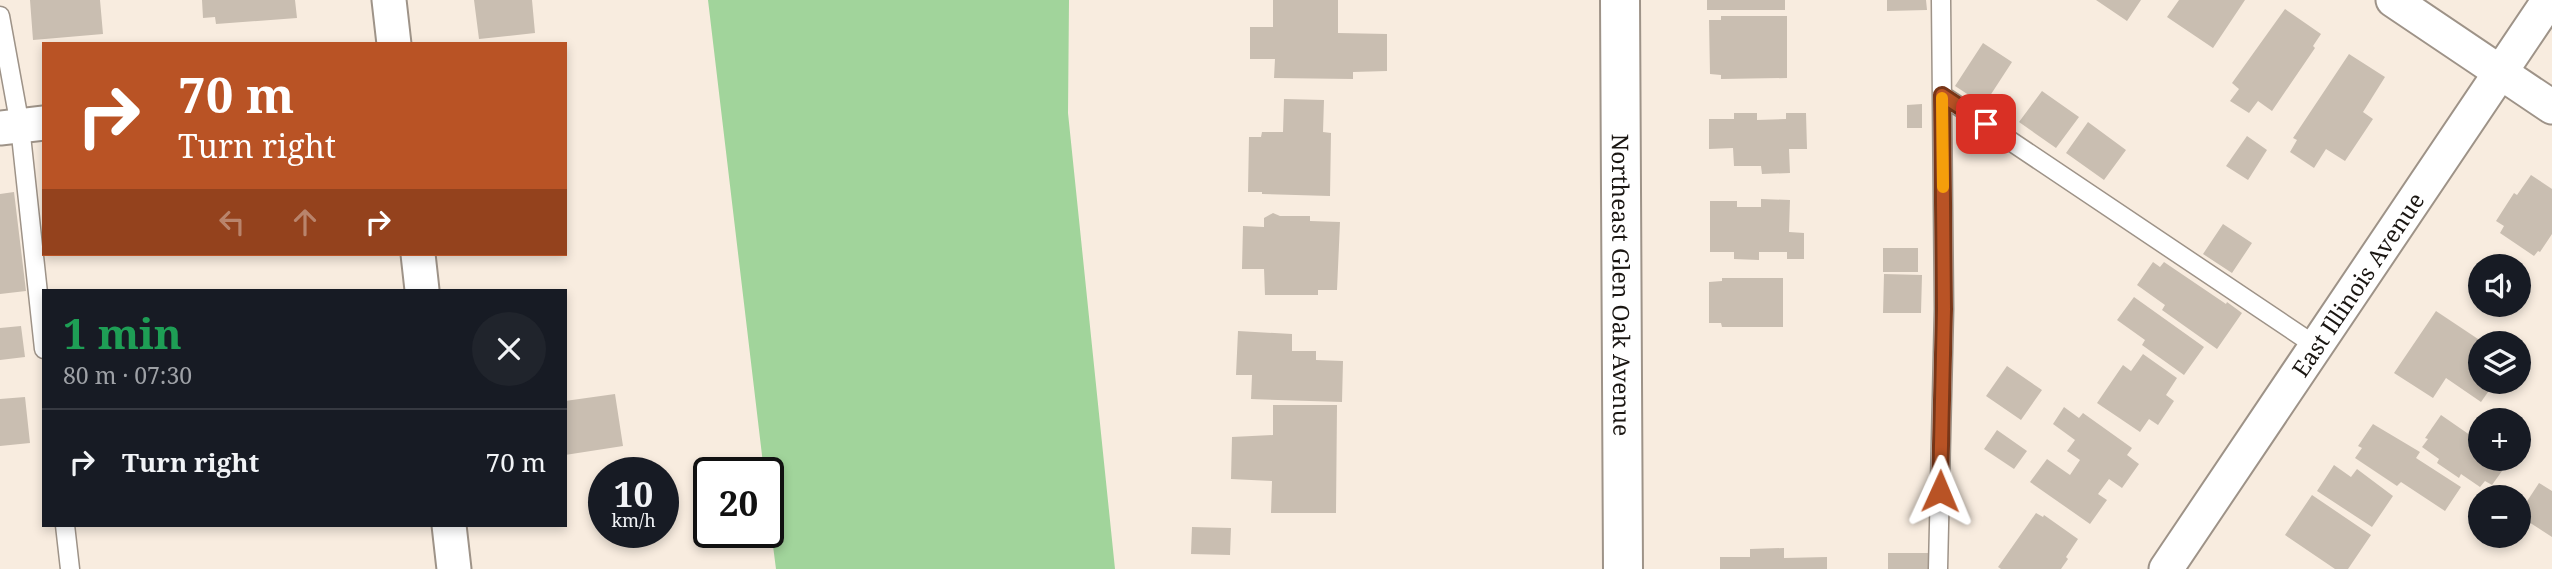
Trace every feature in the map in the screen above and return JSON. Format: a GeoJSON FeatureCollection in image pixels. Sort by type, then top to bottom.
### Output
{"type":"FeatureCollection","features":[{"type":"Feature","properties":{"kind":"street"},"geometry":{"type":"LineString","coordinates":[[389,0],[394,42]]}},
{"type":"Feature","properties":{"kind":"street","name":"Northeast Glen Oak Avenue"},"geometry":{"type":"LineString","coordinates":[[1620,0],[1623,569]]}},
{"type":"Feature","properties":{"kind":"street"},"geometry":{"type":"LineString","coordinates":[[2393,0],[2552,107]]}},
{"type":"Feature","properties":{"kind":"street","name":"East Illinois Avenue"},"geometry":{"type":"LineString","coordinates":[[2166,569],[2549,0]]}},
{"type":"Feature","properties":{"kind":"street"},"geometry":{"type":"LineString","coordinates":[[418,256],[422,289]]}},
{"type":"Feature","properties":{"kind":"street"},"geometry":{"type":"LineString","coordinates":[[449,527],[454,569]]}},
{"type":"Feature","properties":{"kind":"lane"},"geometry":{"type":"LineString","coordinates":[[1938,569],[1944,309],[1941,0]]}},
{"type":"Feature","properties":{"kind":"lane"},"geometry":{"type":"LineString","coordinates":[[0,16],[21,126],[42,330]]}},
{"type":"Feature","properties":{"kind":"lane"},"geometry":{"type":"LineString","coordinates":[[1942,95],[2316,346]]}},
{"type":"Feature","properties":{"kind":"lane"},"geometry":{"type":"LineString","coordinates":[[65,527],[70,569]]}},
{"type":"Feature","properties":{"kind":"green space"},"geometry":{"type":"Polygon","coordinates":[[[708,0],[1069,0],[1068,113],[1115,569],[776,569],[773,548],[784,548],[784,457],[762,457],[708,0]]]}},
{"type":"Feature","properties":{"kind":"building"},"geometry":{"type":"Polygon","coordinates":[[[30,0],[100,0],[103,34],[33,40],[30,0]]]}},
{"type":"Feature","properties":{"kind":"building"},"geometry":{"type":"Polygon","coordinates":[[[202,0],[295,0],[297,18],[216,24],[215,17],[203,18],[202,0]]]}},
{"type":"Feature","properties":{"kind":"building"},"geometry":{"type":"Polygon","coordinates":[[[474,0],[532,0],[535,33],[479,39],[474,0]]]}},
{"type":"Feature","properties":{"kind":"building"},"geometry":{"type":"Polygon","coordinates":[[[1273,0],[1338,0],[1338,33],[1387,34],[1387,71],[1353,72],[1353,79],[1274,78],[1275,59],[1250,59],[1250,27],[1273,27],[1273,0]]]}},
{"type":"Feature","properties":{"kind":"building"},"geometry":{"type":"Polygon","coordinates":[[[1707,0],[1785,0],[1785,10],[1707,10],[1707,0]]]}},
{"type":"Feature","properties":{"kind":"building"},"geometry":{"type":"Polygon","coordinates":[[[1887,0],[1926,0],[1927,10],[1887,11],[1887,0]]]}},
{"type":"Feature","properties":{"kind":"building"},"geometry":{"type":"Polygon","coordinates":[[[2096,0],[2141,0],[2127,21],[2096,0]]]}},
{"type":"Feature","properties":{"kind":"building"},"geometry":{"type":"Polygon","coordinates":[[[2179,0],[2245,0],[2213,48],[2167,17],[2179,0]]]}},
{"type":"Feature","properties":{"kind":"building"},"geometry":{"type":"Polygon","coordinates":[[[2285,9],[2321,34],[2313,46],[2315,48],[2272,111],[2258,101],[2249,113],[2230,101],[2239,89],[2232,83],[2285,9]]]}},
{"type":"Feature","properties":{"kind":"building"},"geometry":{"type":"Polygon","coordinates":[[[1721,16],[1787,16],[1787,78],[1721,79],[1721,75],[1710,74],[1709,20],[1721,20],[1721,16]]]}},
{"type":"Feature","properties":{"kind":"building"},"geometry":{"type":"Polygon","coordinates":[[[1983,43],[2012,62],[1984,105],[1955,86],[1983,43]]]}},
{"type":"Feature","properties":{"kind":"building"},"geometry":{"type":"Polygon","coordinates":[[[2349,54],[2385,77],[2363,112],[2373,119],[2345,161],[2326,149],[2314,168],[2290,152],[2297,140],[2293,138],[2349,54]]]}},
{"type":"Feature","properties":{"kind":"building"},"geometry":{"type":"Polygon","coordinates":[[[2042,91],[2079,117],[2056,148],[2019,122],[2042,91]]]}},
{"type":"Feature","properties":{"kind":"building"},"geometry":{"type":"Polygon","coordinates":[[[1284,99],[1324,100],[1323,132],[1331,133],[1330,196],[1248,192],[1249,137],[1261,137],[1262,132],[1283,132],[1284,99]]]}},
{"type":"Feature","properties":{"kind":"building"},"geometry":{"type":"Polygon","coordinates":[[[1922,104],[1922,128],[1907,128],[1907,105],[1922,104]]]}},
{"type":"Feature","properties":{"kind":"building"},"geometry":{"type":"Polygon","coordinates":[[[1734,113],[1757,113],[1757,120],[1786,119],[1786,113],[1806,113],[1807,149],[1789,149],[1790,173],[1762,174],[1761,166],[1734,166],[1733,148],[1709,149],[1709,119],[1734,119],[1734,113]]]}},
{"type":"Feature","properties":{"kind":"building"},"geometry":{"type":"Polygon","coordinates":[[[2088,122],[2126,150],[2104,180],[2066,153],[2088,122]]]}},
{"type":"Feature","properties":{"kind":"building"},"geometry":{"type":"Polygon","coordinates":[[[2247,136],[2267,150],[2248,180],[2226,166],[2247,136]]]}},
{"type":"Feature","properties":{"kind":"building"},"geometry":{"type":"Polygon","coordinates":[[[2531,175],[2552,189],[2552,234],[2540,252],[2534,256],[2500,233],[2504,226],[2496,221],[2514,193],[2517,195],[2531,175]]]}},
{"type":"Feature","properties":{"kind":"building"},"geometry":{"type":"Polygon","coordinates":[[[14,192],[26,291],[0,294],[0,194],[14,192]]]}},
{"type":"Feature","properties":{"kind":"building"},"geometry":{"type":"Polygon","coordinates":[[[1761,199],[1790,200],[1789,232],[1804,233],[1804,259],[1787,259],[1787,252],[1759,252],[1759,260],[1734,259],[1734,252],[1710,252],[1710,201],[1737,201],[1737,207],[1761,207],[1761,199]]]}},
{"type":"Feature","properties":{"kind":"building"},"geometry":{"type":"Polygon","coordinates":[[[1273,213],[1280,216],[1310,216],[1310,221],[1340,222],[1337,290],[1318,290],[1318,295],[1265,295],[1264,269],[1242,269],[1243,226],[1264,227],[1264,218],[1273,213]]]}},
{"type":"Feature","properties":{"kind":"building"},"geometry":{"type":"Polygon","coordinates":[[[2223,224],[2252,243],[2232,273],[2203,254],[2223,224]]]}},
{"type":"Feature","properties":{"kind":"building"},"geometry":{"type":"Polygon","coordinates":[[[1883,248],[1918,248],[1918,272],[1883,272],[1883,248]]]}},
{"type":"Feature","properties":{"kind":"building"},"geometry":{"type":"Polygon","coordinates":[[[2153,262],[2160,267],[2164,262],[2242,313],[2217,349],[2162,310],[2165,305],[2137,285],[2153,262]]]}},
{"type":"Feature","properties":{"kind":"building"},"geometry":{"type":"Polygon","coordinates":[[[1884,274],[1922,275],[1921,313],[1883,313],[1884,274]]]}},
{"type":"Feature","properties":{"kind":"building"},"geometry":{"type":"Polygon","coordinates":[[[1722,278],[1783,278],[1783,327],[1722,327],[1721,323],[1709,323],[1709,282],[1722,281],[1722,278]]]}},
{"type":"Feature","properties":{"kind":"building"},"geometry":{"type":"Polygon","coordinates":[[[2134,297],[2204,347],[2184,375],[2142,345],[2145,340],[2117,320],[2134,297]]]}},
{"type":"Feature","properties":{"kind":"building"},"geometry":{"type":"Polygon","coordinates":[[[2436,311],[2468,332],[2468,393],[2446,378],[2433,398],[2394,373],[2436,311]]]}},
{"type":"Feature","properties":{"kind":"building"},"geometry":{"type":"Polygon","coordinates":[[[21,326],[25,357],[0,360],[0,328],[21,326]]]}},
{"type":"Feature","properties":{"kind":"building"},"geometry":{"type":"Polygon","coordinates":[[[1238,331],[1292,334],[1292,351],[1316,351],[1316,360],[1343,361],[1342,402],[1251,399],[1252,375],[1236,375],[1238,331]]]}},
{"type":"Feature","properties":{"kind":"building"},"geometry":{"type":"Polygon","coordinates":[[[2143,354],[2177,378],[2166,395],[2174,401],[2158,425],[2149,419],[2140,432],[2097,403],[2123,365],[2131,371],[2143,354]]]}},
{"type":"Feature","properties":{"kind":"building"},"geometry":{"type":"Polygon","coordinates":[[[2007,366],[2042,390],[2021,420],[1986,396],[2007,366]]]}},
{"type":"Feature","properties":{"kind":"building"},"geometry":{"type":"Polygon","coordinates":[[[615,394],[623,446],[567,455],[567,401],[615,394]]]}},
{"type":"Feature","properties":{"kind":"building"},"geometry":{"type":"Polygon","coordinates":[[[2469,394],[2487,394],[2481,402],[2469,394]]]}},
{"type":"Feature","properties":{"kind":"building"},"geometry":{"type":"Polygon","coordinates":[[[25,397],[30,443],[0,446],[0,399],[25,397]]]}},
{"type":"Feature","properties":{"kind":"building"},"geometry":{"type":"Polygon","coordinates":[[[1273,405],[1337,405],[1336,513],[1271,513],[1272,481],[1231,479],[1232,437],[1273,435],[1273,405]]]}},
{"type":"Feature","properties":{"kind":"building"},"geometry":{"type":"Polygon","coordinates":[[[2064,407],[2079,418],[2083,413],[2132,448],[2127,455],[2139,464],[2122,488],[2109,479],[2098,494],[2107,500],[2090,524],[2030,482],[2047,459],[2070,475],[2080,460],[2067,451],[2075,440],[2053,424],[2064,407]]]}},
{"type":"Feature","properties":{"kind":"building"},"geometry":{"type":"Polygon","coordinates":[[[2441,415],[2468,434],[2468,471],[2502,471],[2492,485],[2485,481],[2477,485],[2461,474],[2459,478],[2437,463],[2439,459],[2422,447],[2428,439],[2425,438],[2441,415]]]}},
{"type":"Feature","properties":{"kind":"building"},"geometry":{"type":"Polygon","coordinates":[[[2373,424],[2420,452],[2416,458],[2461,487],[2445,511],[2401,482],[2397,486],[2355,458],[2362,448],[2358,446],[2373,424]]]}},
{"type":"Feature","properties":{"kind":"building"},"geometry":{"type":"Polygon","coordinates":[[[1997,430],[2027,451],[2014,469],[1984,449],[1997,430]]]}},
{"type":"Feature","properties":{"kind":"building"},"geometry":{"type":"Polygon","coordinates":[[[2334,465],[2351,477],[2357,469],[2393,496],[2372,527],[2317,491],[2334,465]]]}},
{"type":"Feature","properties":{"kind":"building"},"geometry":{"type":"Polygon","coordinates":[[[2539,483],[2552,491],[2552,537],[2531,523],[2531,495],[2539,483]]]}},
{"type":"Feature","properties":{"kind":"building"},"geometry":{"type":"Polygon","coordinates":[[[2312,495],[2371,535],[2348,569],[2335,569],[2285,535],[2312,495]]]}},
{"type":"Feature","properties":{"kind":"building"},"geometry":{"type":"Polygon","coordinates":[[[2036,513],[2043,517],[2044,515],[2078,539],[2066,557],[2068,559],[2061,569],[2001,569],[1998,567],[2036,513]]]}},
{"type":"Feature","properties":{"kind":"building"},"geometry":{"type":"Polygon","coordinates":[[[1192,527],[1231,528],[1230,555],[1191,554],[1192,527]]]}},
{"type":"Feature","properties":{"kind":"building"},"geometry":{"type":"Polygon","coordinates":[[[1784,548],[1784,558],[1827,557],[1827,569],[1720,569],[1720,557],[1750,557],[1750,549],[1784,548]]]}},
{"type":"Feature","properties":{"kind":"building"},"geometry":{"type":"Polygon","coordinates":[[[1888,553],[1928,553],[1928,569],[1888,569],[1888,553]]]}},
{"type":"Feature","properties":{"kind":"slow traffic"},"geometry":{"type":"LineString","coordinates":[[1942,98],[1943,187]]}},
{"type":"Feature","properties":{"kind":"route"},"geometry":{"type":"LineString","coordinates":[[1940,491],[1944,309],[1942,95],[1986,124]]}}]}
